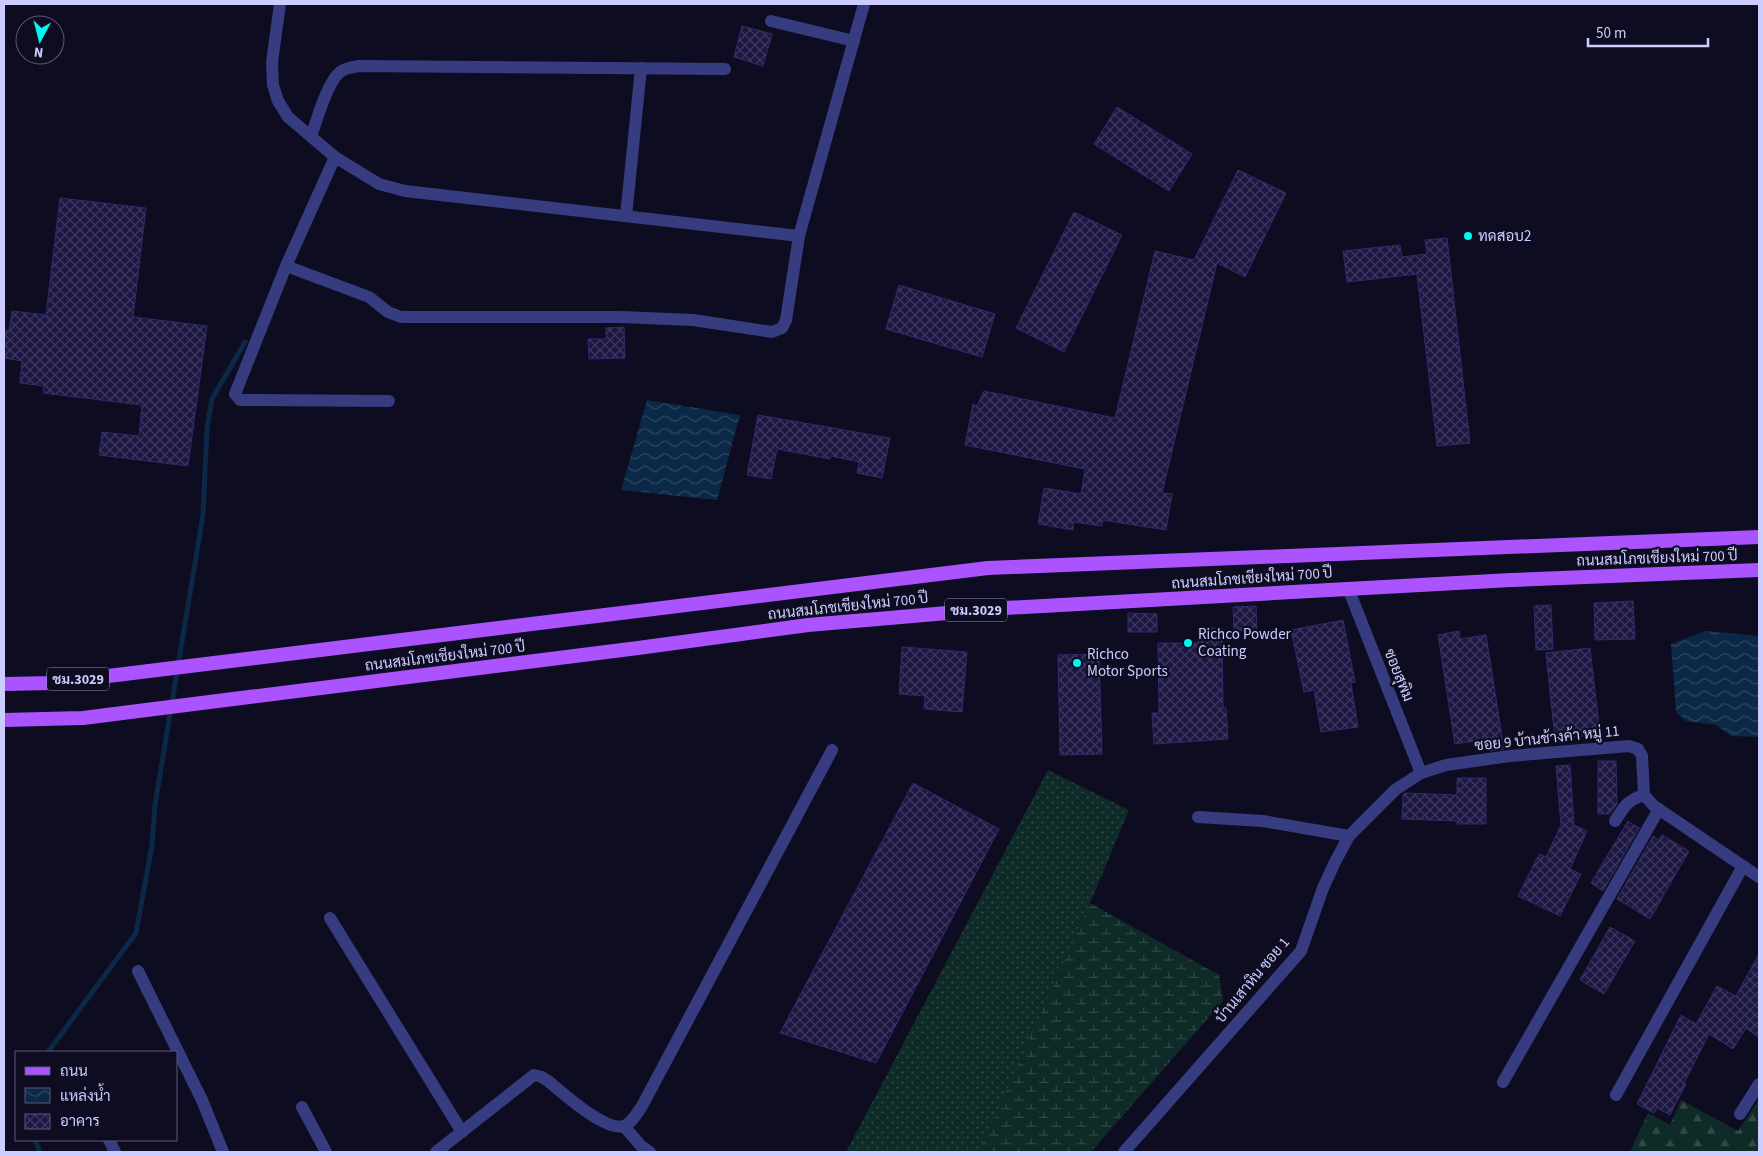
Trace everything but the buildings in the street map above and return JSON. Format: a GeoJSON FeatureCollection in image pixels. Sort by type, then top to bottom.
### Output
{"type":"FeatureCollection","features":[{"type":"Feature","properties":{"kind":"main road","name":"ถนนสมโภชเชียงใหม่ 700 ปี"},"geometry":{"type":"LineString","coordinates":[[4,684],[51,683],[988,568],[1759,537]]}},
{"type":"Feature","properties":{"kind":"main road","name":"ถนนสมโภชเชียงใหม่ 700 ปี"},"geometry":{"type":"LineString","coordinates":[[4,720],[83,718],[808,625],[1006,608],[1348,588],[1759,570]]}},
{"type":"Feature","properties":{"kind":"street"},"geometry":{"type":"LineString","coordinates":[[280,4],[272,62],[273,84],[278,101],[288,117],[335,157],[379,184],[405,191],[799,236]]}},
{"type":"Feature","properties":{"kind":"street"},"geometry":{"type":"LineString","coordinates":[[286,266],[369,297],[388,312],[401,316],[630,317],[693,320],[772,332],[782,328],[786,320],[799,236],[864,4]]}},
{"type":"Feature","properties":{"kind":"street"},"geometry":{"type":"LineString","coordinates":[[771,21],[854,41]]}},
{"type":"Feature","properties":{"kind":"street"},"geometry":{"type":"LineString","coordinates":[[311,136],[328,90],[340,72],[359,66],[725,69]]}},
{"type":"Feature","properties":{"kind":"street"},"geometry":{"type":"LineString","coordinates":[[626,216],[641,68]]}},
{"type":"Feature","properties":{"kind":"street"},"geometry":{"type":"LineString","coordinates":[[335,157],[286,266],[235,394],[240,400],[389,401]]}},
{"type":"Feature","properties":{"kind":"street","name":"ซอยสุพิม"},"geometry":{"type":"LineString","coordinates":[[1348,588],[1421,773]]}},
{"type":"Feature","properties":{"kind":"street","name":"ซอย 9 บ้านช้างค้า หมู่ 11"},"geometry":{"type":"LineString","coordinates":[[1421,773],[1446,765],[1510,756],[1629,746],[1638,749],[1642,756],[1644,795]]}},
{"type":"Feature","properties":{"kind":"street"},"geometry":{"type":"LineString","coordinates":[[436,1152],[537,1075],[548,1081],[601,1121],[612,1126],[624,1126],[630,1123],[642,1106],[832,750]]}},
{"type":"Feature","properties":{"kind":"street","name":"บ้านเสาหิน ซอย 1"},"geometry":{"type":"LineString","coordinates":[[1124,1152],[1301,951],[1323,888],[1334,862],[1349,836],[1395,790],[1421,773]]}},
{"type":"Feature","properties":{"kind":"street"},"geometry":{"type":"LineString","coordinates":[[1615,821],[1627,803],[1634,798],[1644,795],[1659,809],[1759,877]]}},
{"type":"Feature","properties":{"kind":"street"},"geometry":{"type":"LineString","coordinates":[[1503,1082],[1659,809]]}},
{"type":"Feature","properties":{"kind":"street"},"geometry":{"type":"LineString","coordinates":[[1198,817],[1263,821],[1349,836]]}},
{"type":"Feature","properties":{"kind":"street"},"geometry":{"type":"LineString","coordinates":[[1616,1095],[1743,866]]}},
{"type":"Feature","properties":{"kind":"street"},"geometry":{"type":"LineString","coordinates":[[330,918],[462,1132]]}},
{"type":"Feature","properties":{"kind":"street"},"geometry":{"type":"LineString","coordinates":[[138,971],[178,1051]]}},
{"type":"Feature","properties":{"kind":"street"},"geometry":{"type":"LineString","coordinates":[[178,1052],[202,1100],[224,1152]]}},
{"type":"Feature","properties":{"kind":"street"},"geometry":{"type":"LineString","coordinates":[[1740,1114],[1759,1084]]}},
{"type":"Feature","properties":{"kind":"street"},"geometry":{"type":"LineString","coordinates":[[302,1107],[326,1152]]}},
{"type":"Feature","properties":{"kind":"street"},"geometry":{"type":"LineString","coordinates":[[624,1126],[641,1146],[650,1152]]}},
{"type":"Feature","properties":{"kind":"green space"},"geometry":{"type":"Polygon","coordinates":[[[1048,770],[1129,810],[982,1148],[986,1152],[848,1152],[847,1150],[1048,770]]]}},
{"type":"Feature","properties":{"kind":"green space"},"geometry":{"type":"Polygon","coordinates":[[[1090,903],[1219,975],[1223,1001],[1091,1152],[986,1152],[981,1148],[1090,903]]]}},
{"type":"Feature","properties":{"kind":"green space"},"geometry":{"type":"Polygon","coordinates":[[[1759,1099],[1759,1152],[1630,1152],[1648,1113],[1670,1125],[1681,1100],[1738,1131],[1759,1099]]]}},
{"type":"Feature","properties":{"kind":"water"},"geometry":{"type":"Polygon","coordinates":[[[647,400],[740,415],[717,500],[621,490],[647,400]]]}},
{"type":"Feature","properties":{"kind":"water"},"geometry":{"type":"Polygon","coordinates":[[[1706,631],[1759,636],[1759,737],[1731,736],[1716,725],[1686,721],[1676,712],[1671,644],[1706,631]]]}},
{"type":"Feature","properties":{"kind":"waterway"},"geometry":{"type":"LineString","coordinates":[[49,1051],[136,933],[152,845],[155,805],[203,515],[207,428],[212,399],[245,342]]}},
{"type":"Feature","properties":{"kind":"waterway"},"geometry":{"type":"LineString","coordinates":[[35,1141],[40,1152]]}},
{"type":"Feature","properties":{"kind":"place","name":"ทดสอบ2"},"geometry":{"type":"Point","coordinates":[1468,236]}},
{"type":"Feature","properties":{"kind":"place","name":"Richco Powder Coating"},"geometry":{"type":"Point","coordinates":[1188,643]}},
{"type":"Feature","properties":{"kind":"place","name":"Richco Motor Sports"},"geometry":{"type":"Point","coordinates":[1077,663]}}]}
